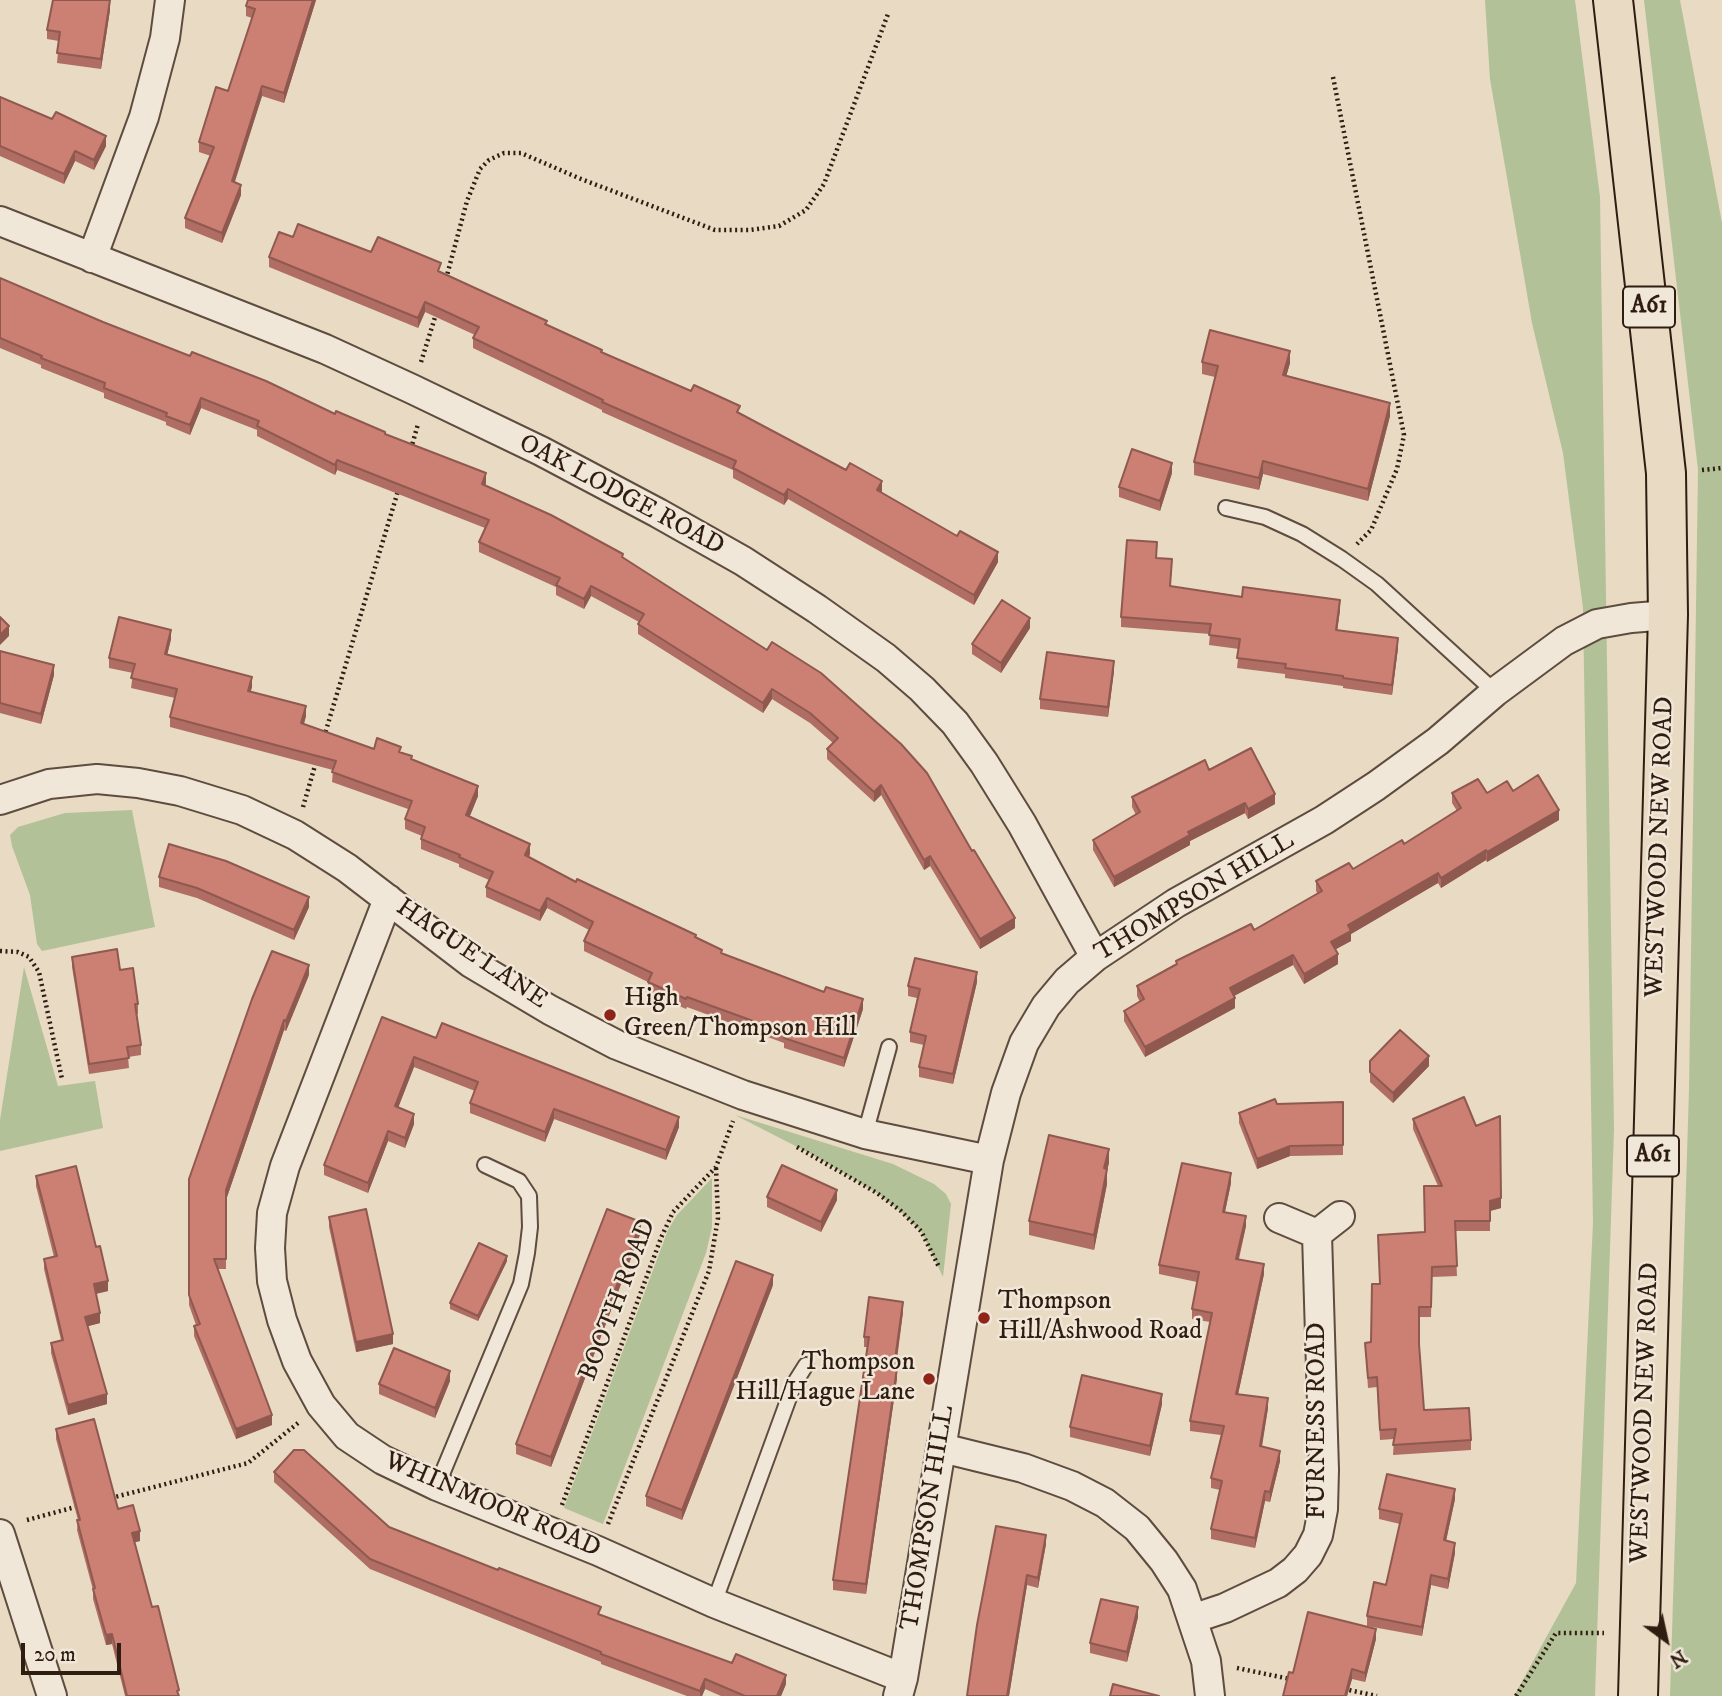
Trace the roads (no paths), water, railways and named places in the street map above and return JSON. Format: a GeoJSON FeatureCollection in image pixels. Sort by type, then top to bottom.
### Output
{"type":"FeatureCollection","features":[{"type":"Feature","properties":{"kind":"highway","name":"WESTWOOD NEW ROAD"},"geometry":{"type":"LineString","coordinates":[[1613,0],[1666,458],[1668,615],[1638,1696]]}},
{"type":"Feature","properties":{"kind":"street"},"geometry":{"type":"LineString","coordinates":[[92,258],[148,105],[170,0]]}},
{"type":"Feature","properties":{"kind":"street","name":"OAK LODGE ROAD"},"geometry":{"type":"LineString","coordinates":[[0,221],[325,349],[419,392],[541,452],[743,561],[886,658],[922,689],[955,723],[1022,824],[1095,957]]}},
{"type":"Feature","properties":{"kind":"street","name":"THOMPSON HILL"},"geometry":{"type":"LineString","coordinates":[[900,1687],[989,1160],[1006,1093],[1024,1043],[1046,1006],[1067,981],[1095,957],[1177,904],[1314,826],[1366,792],[1438,741],[1495,692],[1564,641],[1597,624],[1668,615]]}},
{"type":"Feature","properties":{"kind":"street","name":"HAGUE LANE"},"geometry":{"type":"LineString","coordinates":[[0,800],[49,784],[97,779],[180,791],[242,810],[295,835],[346,868],[471,963],[550,1010],[617,1045],[743,1095],[865,1134],[989,1160]]}},
{"type":"Feature","properties":{"kind":"street","name":"WHINMOOR ROAD"},"geometry":{"type":"LineString","coordinates":[[388,899],[285,1166],[272,1213],[272,1281],[297,1361],[320,1405],[347,1436],[383,1461],[597,1551],[900,1687]]}},
{"type":"Feature","properties":{"kind":"street"},"geometry":{"type":"LineString","coordinates":[[1279,1218],[1317,1234],[1340,1216]]}},
{"type":"Feature","properties":{"kind":"street","name":"FURNESS ROAD"},"geometry":{"type":"LineString","coordinates":[[1192,1619],[1244,1600],[1278,1583],[1308,1555],[1318,1535],[1323,1509],[1324,1470],[1317,1234]]}},
{"type":"Feature","properties":{"kind":"street"},"geometry":{"type":"LineString","coordinates":[[942,1448],[1023,1468],[1072,1486],[1105,1503],[1137,1528],[1164,1561],[1182,1590],[1206,1661],[1210,1696]]}},
{"type":"Feature","properties":{"kind":"street"},"geometry":{"type":"LineString","coordinates":[[0,1534],[52,1696]]}},
{"type":"Feature","properties":{"kind":"lane"},"geometry":{"type":"LineString","coordinates":[[1226,508],[1265,517],[1302,534],[1342,559],[1377,584],[1495,692]]}},
{"type":"Feature","properties":{"kind":"lane"},"geometry":{"type":"LineString","coordinates":[[865,1134],[889,1047]]}},
{"type":"Feature","properties":{"kind":"lane"},"geometry":{"type":"LineString","coordinates":[[438,1486],[521,1284],[527,1254],[529,1196],[519,1181],[485,1165]]}},
{"type":"Feature","properties":{"kind":"lane"},"geometry":{"type":"LineString","coordinates":[[714,1603],[794,1384],[806,1365]]}},
{"type":"Feature","properties":{"kind":"place","name":"High Green/Thompson Hill"},"geometry":{"type":"Point","coordinates":[610,1015]}},
{"type":"Feature","properties":{"kind":"place","name":"Thompson Hill/Ashwood Road"},"geometry":{"type":"Point","coordinates":[984,1318]}},
{"type":"Feature","properties":{"kind":"place","name":"Thompson Hill/Hague Lane"},"geometry":{"type":"Point","coordinates":[929,1379]}}]}
